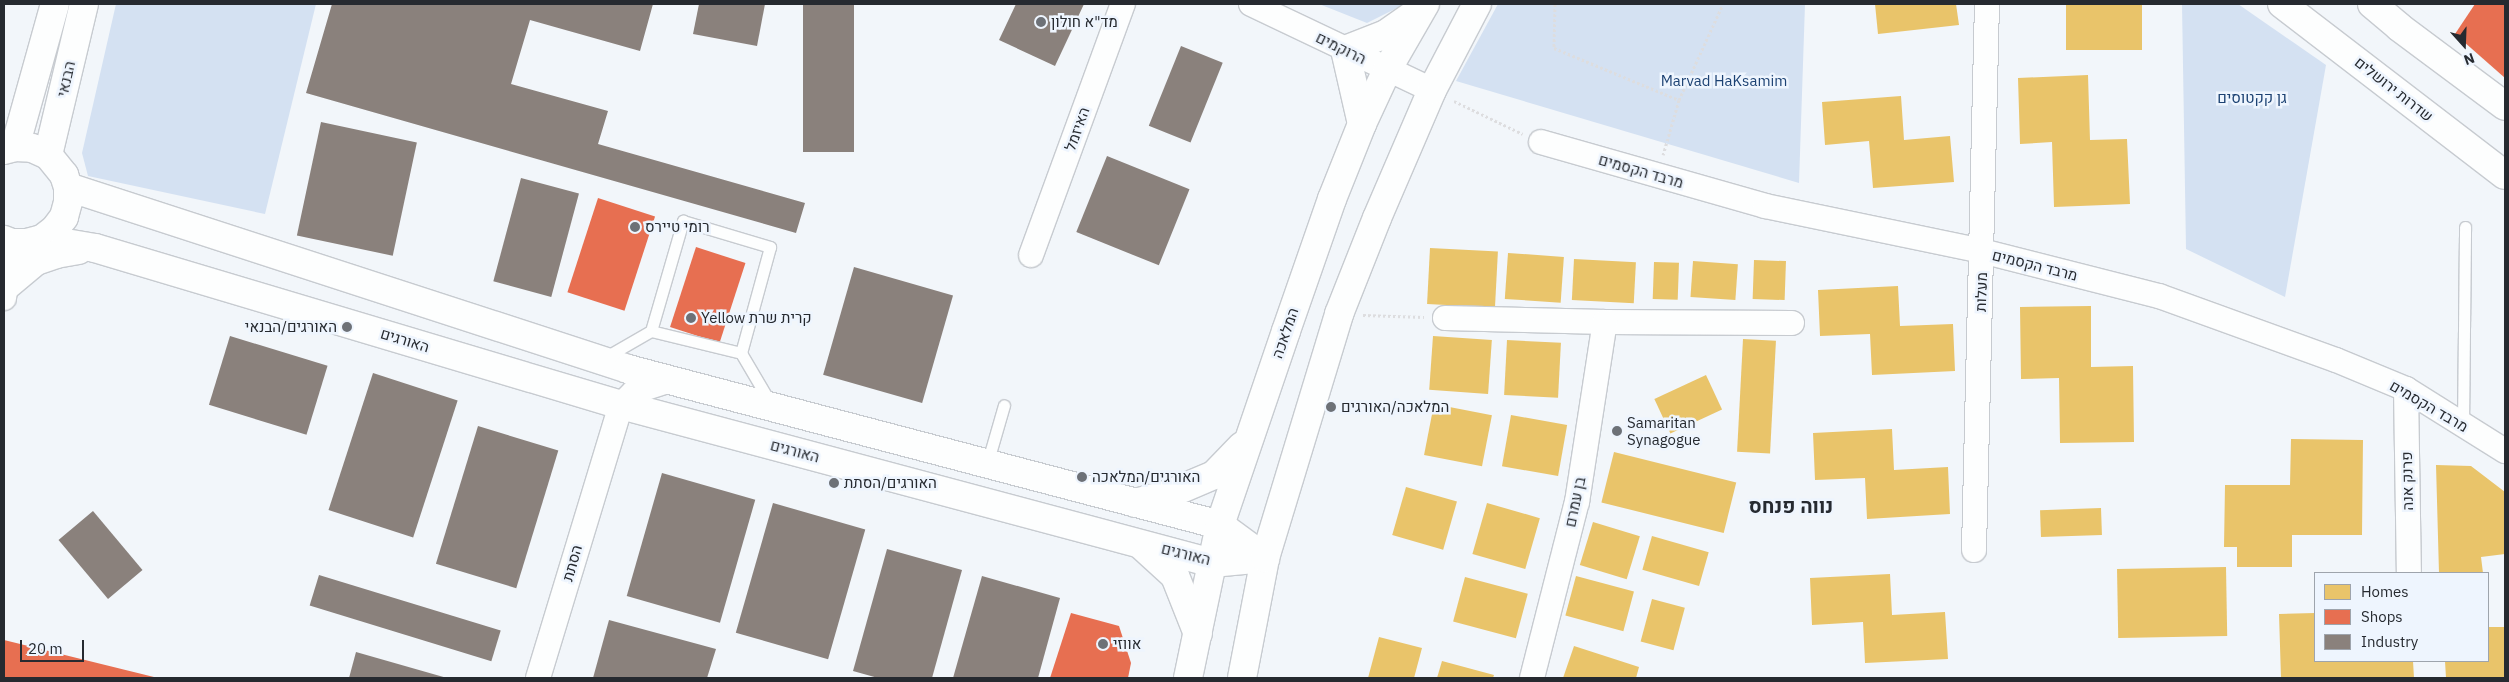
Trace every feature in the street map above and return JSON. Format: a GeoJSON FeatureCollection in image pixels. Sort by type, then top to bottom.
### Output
{"type":"FeatureCollection","features":[{"type":"Feature","properties":{"kind":"street","name":"הבנאי"},"geometry":{"type":"LineString","coordinates":[[9,148],[55,4]]}},
{"type":"Feature","properties":{"kind":"street","name":"הבנאי"},"geometry":{"type":"LineString","coordinates":[[48,155],[84,4]]}},
{"type":"Feature","properties":{"kind":"street","name":"האיזמל"},"geometry":{"type":"LineString","coordinates":[[1031,255],[1123,4]]}},
{"type":"Feature","properties":{"kind":"street","name":"הרוקמים"},"geometry":{"type":"LineString","coordinates":[[1251,4],[1344,50],[1432,90]]}},
{"type":"Feature","properties":{"kind":"street"},"geometry":{"type":"LineString","coordinates":[[1242,678],[1265,558],[1339,314],[1377,218],[1432,90],[1477,4]]}},
{"type":"Feature","properties":{"kind":"street","name":"מעלות"},"geometry":{"type":"LineString","coordinates":[[1974,550],[1987,4]]}},
{"type":"Feature","properties":{"kind":"street"},"geometry":{"type":"LineString","coordinates":[[2372,4],[2393,15],[2505,106]]}},
{"type":"Feature","properties":{"kind":"street"},"geometry":{"type":"LineString","coordinates":[[1362,124],[1344,50],[1386,34],[1423,6]]}},
{"type":"Feature","properties":{"kind":"street","name":"המלאכה"},"geometry":{"type":"LineString","coordinates":[[1188,678],[1220,525],[1248,439],[1332,199],[1362,124],[1387,70],[1423,6]]}},
{"type":"Feature","properties":{"kind":"street","name":"שדרות ירושלים"},"geometry":{"type":"LineString","coordinates":[[2294,6],[2505,175]]}},
{"type":"Feature","properties":{"kind":"street","name":"מרבד הקסמים"},"geometry":{"type":"LineString","coordinates":[[1541,142],[1765,206],[1982,252],[2159,296],[2336,360],[2406,389],[2505,451]]}},
{"type":"Feature","properties":{"kind":"street"},"geometry":{"type":"LineString","coordinates":[[5,292],[8,242],[27,243],[42,238],[55,229],[64,217],[68,202],[68,187],[61,169],[48,155],[32,148],[9,148]]}},
{"type":"Feature","properties":{"kind":"street"},"geometry":{"type":"LineString","coordinates":[[68,187],[601,359],[672,380],[1220,525],[1265,558]]}},
{"type":"Feature","properties":{"kind":"street","name":"האורגים"},"geometry":{"type":"LineString","coordinates":[[42,238],[95,248],[621,405],[1136,541],[1212,563],[1265,558]]}},
{"type":"Feature","properties":{"kind":"street"},"geometry":{"type":"LineString","coordinates":[[5,292],[36,262],[56,254],[95,248]]}},
{"type":"Feature","properties":{"kind":"street"},"geometry":{"type":"LineString","coordinates":[[1445,318],[1605,322],[1792,322]]}},
{"type":"Feature","properties":{"kind":"street","name":"בן עמרם"},"geometry":{"type":"LineString","coordinates":[[1532,678],[1577,502],[1605,322]]}},
{"type":"Feature","properties":{"kind":"street"},"geometry":{"type":"LineString","coordinates":[[621,405],[634,392],[672,380]]}},
{"type":"Feature","properties":{"kind":"street","name":"פרנק אנה"},"geometry":{"type":"LineString","coordinates":[[2406,389],[2409,572]]}},
{"type":"Feature","properties":{"kind":"street","name":"הסתת"},"geometry":{"type":"LineString","coordinates":[[538,678],[606,447],[621,405]]}},
{"type":"Feature","properties":{"kind":"street","name":"הסתת"},"geometry":{"type":"LineString","coordinates":[[606,447],[629,424],[647,412]]}},
{"type":"Feature","properties":{"kind":"street"},"geometry":{"type":"LineString","coordinates":[[1135,503],[1169,494],[1214,475],[1248,439]]}},
{"type":"Feature","properties":{"kind":"street"},"geometry":{"type":"LineString","coordinates":[[1136,541],[1175,576],[1198,634]]}},
{"type":"Feature","properties":{"kind":"lane"},"geometry":{"type":"LineString","coordinates":[[651,331],[683,221],[770,246],[741,353]]}},
{"type":"Feature","properties":{"kind":"lane"},"geometry":{"type":"LineString","coordinates":[[2463,425],[2466,227]]}},
{"type":"Feature","properties":{"kind":"lane"},"geometry":{"type":"LineString","coordinates":[[601,359],[651,331],[741,353],[774,407]]}},
{"type":"Feature","properties":{"kind":"lane"},"geometry":{"type":"LineString","coordinates":[[987,464],[1004,405]]}},
{"type":"Feature","properties":{"kind":"path"},"geometry":{"type":"LineString","coordinates":[[1555,4],[1554,48],[1679,100]]}},
{"type":"Feature","properties":{"kind":"path"},"geometry":{"type":"LineString","coordinates":[[1657,175],[1679,100],[1723,4]]}},
{"type":"Feature","properties":{"kind":"path"},"geometry":{"type":"LineString","coordinates":[[1432,90],[1541,142]]}},
{"type":"Feature","properties":{"kind":"path"},"geometry":{"type":"LineString","coordinates":[[1339,314],[1445,318]]}},
{"type":"Feature","properties":{"kind":"green space"},"geometry":{"type":"Polygon","coordinates":[[[116,4],[316,4],[265,214],[88,176],[82,153],[116,4]]]}},
{"type":"Feature","properties":{"kind":"green space"},"geometry":{"type":"Polygon","coordinates":[[[1319,4],[1405,4],[1367,23],[1319,4]]]}},
{"type":"Feature","properties":{"kind":"green space","name":"Marvad HaKsamim"},"geometry":{"type":"Polygon","coordinates":[[[1498,4],[1805,4],[1799,183],[1456,81],[1498,4]]]}},
{"type":"Feature","properties":{"kind":"green space","name":"גן קקטוסים"},"geometry":{"type":"Polygon","coordinates":[[[2182,4],[2238,4],[2326,65],[2285,297],[2186,249],[2182,4]]]}},
{"type":"Feature","properties":{"kind":"building: Homes"},"geometry":{"type":"Polygon","coordinates":[[[1875,4],[1956,4],[1959,25],[1878,34],[1875,4]]]}},
{"type":"Feature","properties":{"kind":"building: Homes"},"geometry":{"type":"Polygon","coordinates":[[[2066,4],[2142,4],[2142,50],[2066,50],[2066,4]]]}},
{"type":"Feature","properties":{"kind":"building: Homes"},"geometry":{"type":"Polygon","coordinates":[[[2088,75],[2090,140],[2127,139],[2130,204],[2054,207],[2052,142],[2020,144],[2018,78],[2088,75]]]}},
{"type":"Feature","properties":{"kind":"building: Homes"},"geometry":{"type":"Polygon","coordinates":[[[1901,96],[1904,140],[1950,136],[1954,182],[1873,188],[1869,141],[1825,145],[1822,102],[1901,96]]]}},
{"type":"Feature","properties":{"kind":"building: Homes"},"geometry":{"type":"Polygon","coordinates":[[[1430,248],[1498,252],[1495,307],[1427,304],[1430,248]]]}},
{"type":"Feature","properties":{"kind":"building: Homes"},"geometry":{"type":"Polygon","coordinates":[[[1508,253],[1564,257],[1561,303],[1505,299],[1508,253]]]}},
{"type":"Feature","properties":{"kind":"building: Homes"},"geometry":{"type":"Polygon","coordinates":[[[1574,259],[1636,262],[1634,303],[1572,300],[1574,259]]]}},
{"type":"Feature","properties":{"kind":"building: Homes"},"geometry":{"type":"Polygon","coordinates":[[[1754,260],[1786,261],[1785,300],[1753,299],[1754,260]]]}},
{"type":"Feature","properties":{"kind":"building: Homes"},"geometry":{"type":"Polygon","coordinates":[[[1693,261],[1738,264],[1735,300],[1690,297],[1693,261]]]}},
{"type":"Feature","properties":{"kind":"building: Homes"},"geometry":{"type":"Polygon","coordinates":[[[1654,262],[1679,263],[1678,300],[1653,299],[1654,262]]]}},
{"type":"Feature","properties":{"kind":"building: Homes"},"geometry":{"type":"Polygon","coordinates":[[[1898,286],[1900,326],[1953,324],[1955,371],[1872,375],[1870,334],[1820,336],[1818,290],[1898,286]]]}},
{"type":"Feature","properties":{"kind":"building: Homes"},"geometry":{"type":"Polygon","coordinates":[[[2091,306],[2091,367],[2133,366],[2134,442],[2060,443],[2059,378],[2021,379],[2020,307],[2091,306]]]}},
{"type":"Feature","properties":{"kind":"building: Homes"},"geometry":{"type":"Polygon","coordinates":[[[1433,336],[1492,340],[1488,394],[1429,390],[1433,336]]]}},
{"type":"Feature","properties":{"kind":"building: Homes"},"geometry":{"type":"Polygon","coordinates":[[[1743,339],[1776,341],[1770,454],[1737,452],[1743,339]]]}},
{"type":"Feature","properties":{"kind":"building: Homes"},"geometry":{"type":"Polygon","coordinates":[[[1507,340],[1561,343],[1558,398],[1504,395],[1507,340]]]}},
{"type":"Feature","properties":{"kind":"building: Homes"},"geometry":{"type":"Polygon","coordinates":[[[1706,375],[1722,409],[1670,434],[1654,399],[1706,375]]]}},
{"type":"Feature","properties":{"kind":"building: Homes"},"geometry":{"type":"Polygon","coordinates":[[[1434,404],[1492,415],[1482,466],[1424,455],[1434,404]]]}},
{"type":"Feature","properties":{"kind":"building: Homes"},"geometry":{"type":"Polygon","coordinates":[[[1511,415],[1567,425],[1558,476],[1502,466],[1511,415]]]}},
{"type":"Feature","properties":{"kind":"building: Homes"},"geometry":{"type":"Polygon","coordinates":[[[1892,429],[1894,470],[1948,467],[1950,514],[1867,519],[1865,478],[1815,480],[1813,433],[1892,429]]]}},
{"type":"Feature","properties":{"kind":"building: Homes"},"geometry":{"type":"Polygon","coordinates":[[[2291,439],[2363,440],[2362,535],[2292,535],[2292,567],[2237,567],[2237,547],[2224,547],[2225,485],[2290,485],[2291,439]]]}},
{"type":"Feature","properties":{"kind":"building: Homes"},"geometry":{"type":"Polygon","coordinates":[[[1614,452],[1736,482],[1724,533],[1601,502],[1614,452]]]}},
{"type":"Feature","properties":{"kind":"building: Homes"},"geometry":{"type":"Polygon","coordinates":[[[2436,465],[2471,466],[2505,492],[2505,554],[2481,557],[2483,572],[2439,572],[2436,465]]]}},
{"type":"Feature","properties":{"kind":"building: Homes"},"geometry":{"type":"Polygon","coordinates":[[[1406,487],[1457,502],[1443,550],[1392,535],[1406,487]]]}},
{"type":"Feature","properties":{"kind":"building: Homes"},"geometry":{"type":"Polygon","coordinates":[[[1487,503],[1540,518],[1525,569],[1472,554],[1487,503]]]}},
{"type":"Feature","properties":{"kind":"building: Homes"},"geometry":{"type":"Polygon","coordinates":[[[2101,508],[2102,535],[2041,537],[2040,510],[2101,508]]]}},
{"type":"Feature","properties":{"kind":"building: Homes"},"geometry":{"type":"Polygon","coordinates":[[[1593,522],[1640,536],[1627,579],[1580,565],[1593,522]]]}},
{"type":"Feature","properties":{"kind":"building: Homes"},"geometry":{"type":"Polygon","coordinates":[[[1652,536],[1709,552],[1699,586],[1642,570],[1652,536]]]}},
{"type":"Feature","properties":{"kind":"building: Homes"},"geometry":{"type":"Polygon","coordinates":[[[2226,567],[2227,636],[2118,638],[2117,569],[2226,567]]]}},
{"type":"Feature","properties":{"kind":"building: Homes"},"geometry":{"type":"Polygon","coordinates":[[[1890,574],[1892,615],[1945,612],[1948,659],[1865,663],[1863,622],[1812,625],[1810,578],[1890,574]]]}},
{"type":"Feature","properties":{"kind":"building: Homes"},"geometry":{"type":"Polygon","coordinates":[[[1576,576],[1634,592],[1623,631],[1565,616],[1576,576]]]}},
{"type":"Feature","properties":{"kind":"building: Homes"},"geometry":{"type":"Polygon","coordinates":[[[1465,577],[1528,594],[1516,638],[1453,621],[1465,577]]]}},
{"type":"Feature","properties":{"kind":"building: Homes"},"geometry":{"type":"Polygon","coordinates":[[[1652,599],[1685,608],[1673,650],[1641,642],[1652,599]]]}},
{"type":"Feature","properties":{"kind":"building: Homes"},"geometry":{"type":"Polygon","coordinates":[[[2314,613],[2314,662],[2413,662],[2414,678],[2281,678],[2279,614],[2314,613]]]}},
{"type":"Feature","properties":{"kind":"building: Homes"},"geometry":{"type":"Polygon","coordinates":[[[2489,627],[2505,627],[2505,678],[2446,678],[2445,662],[2489,662],[2489,627]]]}},
{"type":"Feature","properties":{"kind":"building: Homes"},"geometry":{"type":"Polygon","coordinates":[[[1379,637],[1422,648],[1414,678],[1368,678],[1379,637]]]}},
{"type":"Feature","properties":{"kind":"building: Homes"},"geometry":{"type":"Polygon","coordinates":[[[1574,646],[1639,667],[1636,678],[1563,678],[1574,646]]]}},
{"type":"Feature","properties":{"kind":"building: Homes"},"geometry":{"type":"Polygon","coordinates":[[[1442,661],[1494,675],[1493,678],[1437,678],[1442,661]]]}},
{"type":"Feature","properties":{"kind":"building: Shops"},"geometry":{"type":"Polygon","coordinates":[[[2475,4],[2505,4],[2505,78],[2455,34],[2475,4]]]}},
{"type":"Feature","properties":{"kind":"building: Shops"},"geometry":{"type":"Polygon","coordinates":[[[598,198],[655,217],[624,311],[567,292],[598,198]]]}},
{"type":"Feature","properties":{"kind":"building: Shops"},"geometry":{"type":"Polygon","coordinates":[[[696,247],[745,263],[719,343],[670,327],[696,247]]]}},
{"type":"Feature","properties":{"kind":"building: Shops"},"geometry":{"type":"Polygon","coordinates":[[[1071,613],[1119,626],[1131,663],[1128,678],[1050,678],[1071,613]]]}},
{"type":"Feature","properties":{"kind":"building: Shops"},"geometry":{"type":"Polygon","coordinates":[[[4,640],[158,678],[4,678],[4,640]]]}},
{"type":"Feature","properties":{"kind":"building: Industry"},"geometry":{"type":"Polygon","coordinates":[[[332,4],[653,4],[640,51],[530,20],[511,84],[608,111],[598,144],[805,203],[796,233],[306,93],[332,4]]]}},
{"type":"Feature","properties":{"kind":"building: Industry"},"geometry":{"type":"Polygon","coordinates":[[[699,4],[765,4],[757,46],[693,34],[699,4]]]}},
{"type":"Feature","properties":{"kind":"building: Industry"},"geometry":{"type":"Polygon","coordinates":[[[803,4],[854,4],[854,152],[803,152],[803,4]]]}},
{"type":"Feature","properties":{"kind":"building: Industry","name":"מד\"א חולון"},"geometry":{"type":"Polygon","coordinates":[[[1016,4],[1084,4],[1055,66],[999,40],[1016,4]]]}},
{"type":"Feature","properties":{"kind":"building: Industry"},"geometry":{"type":"Polygon","coordinates":[[[1181,46],[1223,63],[1191,143],[1149,126],[1181,46]]]}},
{"type":"Feature","properties":{"kind":"building: Industry"},"geometry":{"type":"Polygon","coordinates":[[[321,122],[417,142],[393,256],[297,235],[321,122]]]}},
{"type":"Feature","properties":{"kind":"building: Industry"},"geometry":{"type":"Polygon","coordinates":[[[1107,156],[1190,189],[1159,265],[1076,232],[1107,156]]]}},
{"type":"Feature","properties":{"kind":"building: Industry"},"geometry":{"type":"Polygon","coordinates":[[[521,178],[579,194],[551,297],[493,281],[521,178]]]}},
{"type":"Feature","properties":{"kind":"building: Industry"},"geometry":{"type":"Polygon","coordinates":[[[854,267],[953,295],[922,403],[823,375],[854,267]]]}},
{"type":"Feature","properties":{"kind":"building: Industry"},"geometry":{"type":"Polygon","coordinates":[[[230,336],[328,366],[306,435],[209,405],[230,336]]]}},
{"type":"Feature","properties":{"kind":"building: Industry"},"geometry":{"type":"Polygon","coordinates":[[[373,373],[458,401],[413,537],[329,510],[373,373]]]}},
{"type":"Feature","properties":{"kind":"building: Industry"},"geometry":{"type":"Polygon","coordinates":[[[478,426],[558,451],[516,588],[436,564],[478,426]]]}},
{"type":"Feature","properties":{"kind":"building: Industry"},"geometry":{"type":"Polygon","coordinates":[[[662,473],[755,500],[720,623],[627,596],[662,473]]]}},
{"type":"Feature","properties":{"kind":"building: Industry"},"geometry":{"type":"Polygon","coordinates":[[[773,503],[865,529],[828,659],[736,633],[773,503]]]}},
{"type":"Feature","properties":{"kind":"building: Industry"},"geometry":{"type":"Polygon","coordinates":[[[93,511],[142,570],[108,599],[59,540],[93,511]]]}},
{"type":"Feature","properties":{"kind":"building: Industry"},"geometry":{"type":"Polygon","coordinates":[[[887,549],[962,570],[932,678],[878,678],[853,671],[887,549]]]}},
{"type":"Feature","properties":{"kind":"building: Industry"},"geometry":{"type":"Polygon","coordinates":[[[319,575],[501,631],[491,661],[310,606],[319,575]]]}},
{"type":"Feature","properties":{"kind":"building: Industry"},"geometry":{"type":"Polygon","coordinates":[[[982,576],[1060,598],[1038,678],[953,678],[982,576]]]}},
{"type":"Feature","properties":{"kind":"building: Industry"},"geometry":{"type":"Polygon","coordinates":[[[609,620],[716,649],[707,678],[593,678],[609,620]]]}},
{"type":"Feature","properties":{"kind":"building: Industry"},"geometry":{"type":"Polygon","coordinates":[[[356,652],[447,678],[349,678],[356,652]]]}},
{"type":"Feature","properties":{"kind":"place","name":"מד\"א חולון"},"geometry":{"type":"Point","coordinates":[1041,22]}},
{"type":"Feature","properties":{"kind":"place","name":"רומי טיירס"},"geometry":{"type":"Point","coordinates":[635,227]}},
{"type":"Feature","properties":{"kind":"place","name":"Yellow קרית שרת"},"geometry":{"type":"Point","coordinates":[691,318]}},
{"type":"Feature","properties":{"kind":"place","name":"האורגים/הבנאי"},"geometry":{"type":"Point","coordinates":[347,327]}},
{"type":"Feature","properties":{"kind":"place","name":"המלאכה/האורגים"},"geometry":{"type":"Point","coordinates":[1331,407]}},
{"type":"Feature","properties":{"kind":"place","name":"Samaritan Synagogue"},"geometry":{"type":"Point","coordinates":[1617,431]}},
{"type":"Feature","properties":{"kind":"place","name":"האורגים/המלאכה"},"geometry":{"type":"Point","coordinates":[1082,477]}},
{"type":"Feature","properties":{"kind":"place","name":"האורגים/הסתת"},"geometry":{"type":"Point","coordinates":[834,483]}},
{"type":"Feature","properties":{"kind":"place","name":"אווזי"},"geometry":{"type":"Point","coordinates":[1103,644]}},
{"type":"Feature","properties":{"kind":"district","name":"נווה פנחס"},"geometry":{"type":"Point","coordinates":[1791,505]}}]}
